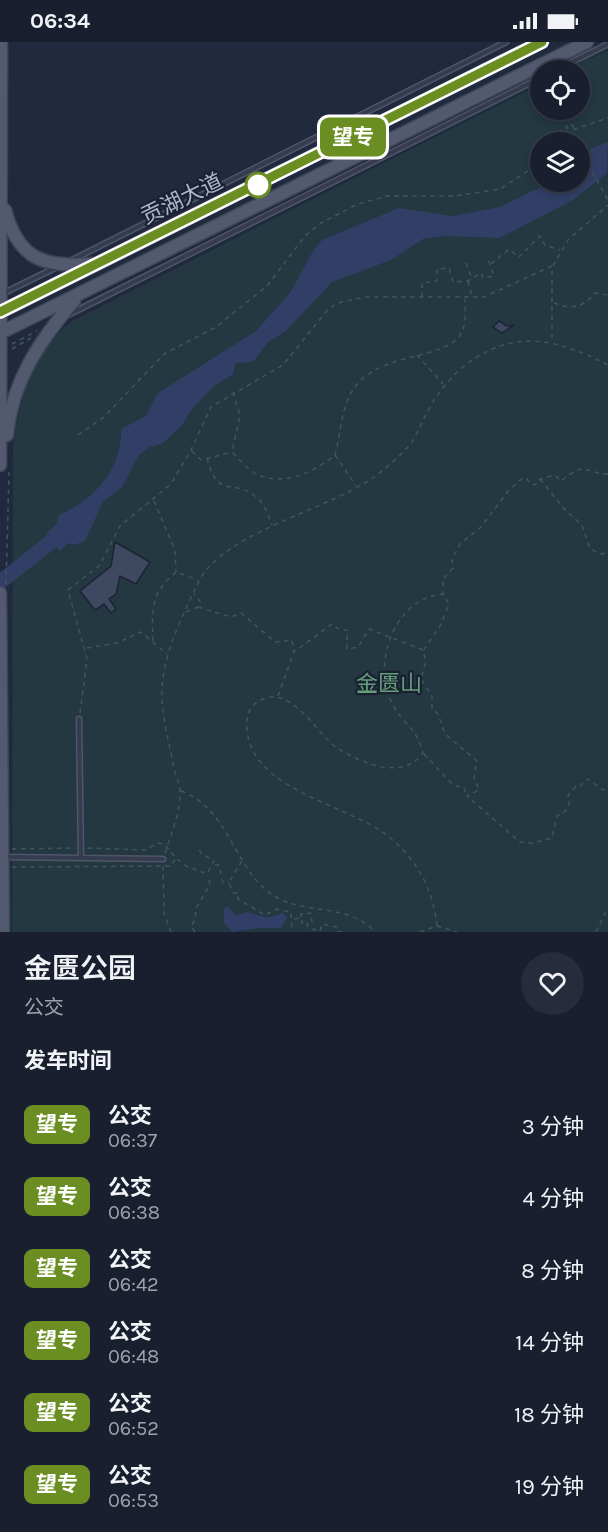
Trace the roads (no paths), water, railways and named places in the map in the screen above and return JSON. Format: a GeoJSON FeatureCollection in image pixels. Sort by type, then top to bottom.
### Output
{"type":"FeatureCollection","features":[{"type":"Feature","properties":{"kind":"main road"},"geometry":{"type":"LineString","coordinates":[[1,42],[3,468]]}},
{"type":"Feature","properties":{"kind":"main road","name":"贡湖大道"},"geometry":{"type":"LineString","coordinates":[[1,311],[542,42]]}},
{"type":"Feature","properties":{"kind":"main road","name":"贡湖大道"},"geometry":{"type":"LineString","coordinates":[[1,332],[587,42]]}},
{"type":"Feature","properties":{"kind":"main road"},"geometry":{"type":"LineString","coordinates":[[1,195],[18,244],[40,259],[64,264],[98,264]]}},
{"type":"Feature","properties":{"kind":"main road"},"geometry":{"type":"LineString","coordinates":[[3,468],[10,408],[17,386],[41,342],[79,295]]}},
{"type":"Feature","properties":{"kind":"main road"},"geometry":{"type":"LineString","coordinates":[[3,588],[1,630],[3,932]]}},
{"type":"Feature","properties":{"kind":"lane","name":"贡湖大道"},"geometry":{"type":"LineString","coordinates":[[1,294],[506,42]]}},
{"type":"Feature","properties":{"kind":"lane"},"geometry":{"type":"LineString","coordinates":[[576,60],[608,44]]}},
{"type":"Feature","properties":{"kind":"lane"},"geometry":{"type":"LineString","coordinates":[[57,321],[530,83]]}},
{"type":"Feature","properties":{"kind":"lane"},"geometry":{"type":"LineString","coordinates":[[79,719],[81,858]]}},
{"type":"Feature","properties":{"kind":"lane"},"geometry":{"type":"LineString","coordinates":[[4,862],[81,858],[163,859]]}},
{"type":"Feature","properties":{"kind":"water"},"geometry":{"type":"Polygon","coordinates":[[[608,142],[607,173],[590,186],[590,150],[608,142]]]}},
{"type":"Feature","properties":{"kind":"water"},"geometry":{"type":"Polygon","coordinates":[[[531,192],[583,192],[573,200],[500,238],[445,236],[423,239],[391,260],[332,282],[286,331],[268,342],[253,362],[236,363],[233,374],[213,387],[192,409],[183,424],[162,444],[150,447],[139,455],[122,487],[103,502],[85,541],[74,545],[68,543],[60,551],[46,534],[56,524],[59,515],[84,501],[104,482],[117,458],[121,429],[146,416],[158,393],[256,331],[290,293],[313,251],[322,240],[399,208],[453,216],[500,207],[531,192]]]}},
{"type":"Feature","properties":{"kind":"water"},"geometry":{"type":"Polygon","coordinates":[[[227,906],[236,916],[247,912],[265,917],[283,913],[287,918],[281,928],[257,928],[232,932],[224,923],[224,909],[227,906]]]}},
{"type":"Feature","properties":{"kind":"waterway"},"geometry":{"type":"LineString","coordinates":[[0,582],[66,530]]}},
{"type":"Feature","properties":{"kind":"park label","name":"金匮山"},"geometry":{"type":"Point","coordinates":[389,684]}}]}
